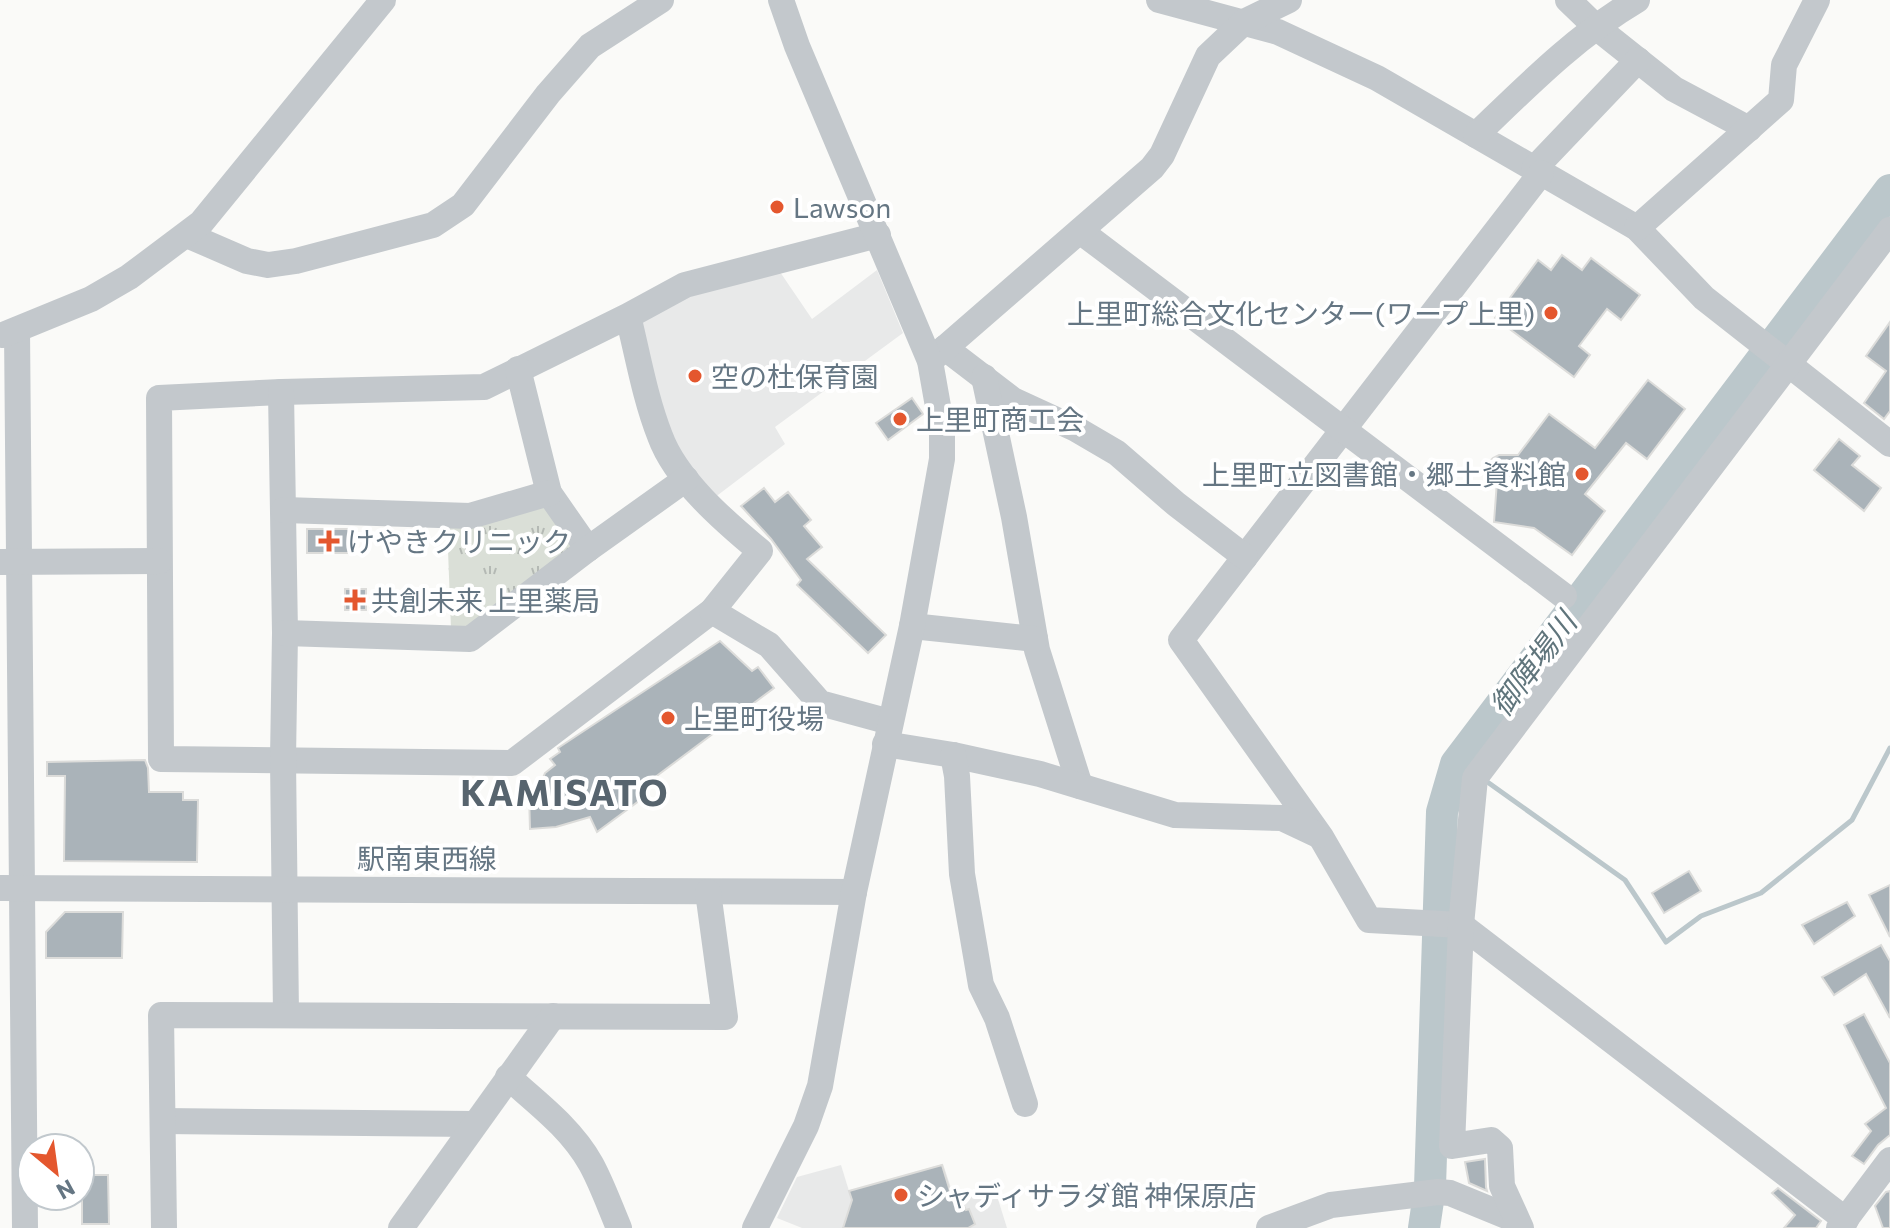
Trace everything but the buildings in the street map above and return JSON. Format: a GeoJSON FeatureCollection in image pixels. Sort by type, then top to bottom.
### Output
{"type":"FeatureCollection","features":[{"type":"Feature","properties":{"kind":"street"},"geometry":{"type":"LineString","coordinates":[[25,1228],[11,888],[8,333],[91,299],[129,277],[187,235],[213,209],[383,0]]}},
{"type":"Feature","properties":{"kind":"street"},"geometry":{"type":"LineString","coordinates":[[187,235],[247,261],[268,265],[296,261],[433,225],[463,205],[548,94],[590,46],[661,0]]}},
{"type":"Feature","properties":{"kind":"street"},"geometry":{"type":"LineString","coordinates":[[755,1228],[806,1126],[820,1086],[854,892],[912,626],[942,459],[938,354],[878,235],[808,73],[781,0]]}},
{"type":"Feature","properties":{"kind":"street"},"geometry":{"type":"LineString","coordinates":[[1159,0],[1278,32],[1377,78],[1637,228],[1704,298],[1890,444]]}},
{"type":"Feature","properties":{"kind":"street"},"geometry":{"type":"LineString","coordinates":[[938,354],[1152,168],[1162,155],[1208,56],[1244,22],[1289,0]]}},
{"type":"Feature","properties":{"kind":"street"},"geometry":{"type":"LineString","coordinates":[[1568,0],[1596,27],[1674,89],[1749,129]]}},
{"type":"Feature","properties":{"kind":"street"},"geometry":{"type":"LineString","coordinates":[[1476,135],[1551,64],[1596,27],[1637,0]]}},
{"type":"Feature","properties":{"kind":"street"},"geometry":{"type":"LineString","coordinates":[[1637,228],[1781,100],[1784,65],[1814,1]]}},
{"type":"Feature","properties":{"kind":"street"},"geometry":{"type":"LineString","coordinates":[[1638,60],[1538,171],[1181,640],[1321,837],[1369,920],[1458,925],[1843,1224],[1890,1160]]}},
{"type":"Feature","properties":{"kind":"street"},"geometry":{"type":"LineString","coordinates":[[1518,1224],[1502,1186],[1500,1148],[1491,1140],[1452,1146],[1458,925],[1475,778],[1890,230]]}},
{"type":"Feature","properties":{"kind":"street"},"geometry":{"type":"LineString","coordinates":[[1080,231],[1564,596]]}},
{"type":"Feature","properties":{"kind":"street"},"geometry":{"type":"LineString","coordinates":[[628,316],[660,438],[686,479],[716,515],[760,551],[712,611],[512,763],[161,759],[159,398],[484,387],[685,285],[878,235]]}},
{"type":"Feature","properties":{"kind":"street"},"geometry":{"type":"LineString","coordinates":[[938,354],[984,377],[1013,400],[1076,429],[1117,453],[1245,557]]}},
{"type":"Feature","properties":{"kind":"street"},"geometry":{"type":"LineString","coordinates":[[518,369],[549,493],[588,549]]}},
{"type":"Feature","properties":{"kind":"street"},"geometry":{"type":"LineString","coordinates":[[984,377],[1014,517],[1035,639],[1080,786]]}},
{"type":"Feature","properties":{"kind":"street"},"geometry":{"type":"LineString","coordinates":[[281,392],[286,1015]]}},
{"type":"Feature","properties":{"kind":"street"},"geometry":{"type":"LineString","coordinates":[[285,633],[470,639],[686,479]]}},
{"type":"Feature","properties":{"kind":"street"},"geometry":{"type":"LineString","coordinates":[[284,510],[470,516],[549,493]]}},
{"type":"Feature","properties":{"kind":"street"},"geometry":{"type":"LineString","coordinates":[[9,562],[159,561]]}},
{"type":"Feature","properties":{"kind":"street"},"geometry":{"type":"LineString","coordinates":[[712,611],[769,645],[820,703],[888,733],[953,755],[1040,774],[1175,815],[1195,818],[1282,818],[1321,837]]}},
{"type":"Feature","properties":{"kind":"street"},"geometry":{"type":"LineString","coordinates":[[912,626],[1035,639]]}},
{"type":"Feature","properties":{"kind":"street"},"geometry":{"type":"LineString","coordinates":[[953,755],[957,776],[962,874],[981,985],[997,1018],[1025,1104]]}},
{"type":"Feature","properties":{"kind":"street","name":"駅南東西線"},"geometry":{"type":"LineString","coordinates":[[11,888],[854,892]]}},
{"type":"Feature","properties":{"kind":"street"},"geometry":{"type":"LineString","coordinates":[[164,1228],[161,1015],[725,1017],[708,892]]}},
{"type":"Feature","properties":{"kind":"street"},"geometry":{"type":"LineString","coordinates":[[401,1228],[553,1016]]}},
{"type":"Feature","properties":{"kind":"street"},"geometry":{"type":"LineString","coordinates":[[508,1077],[561,1124],[573,1139],[590,1163],[619,1228]]}},
{"type":"Feature","properties":{"kind":"street"},"geometry":{"type":"LineString","coordinates":[[163,1121],[474,1124]]}},
{"type":"Feature","properties":{"kind":"street"},"geometry":{"type":"LineString","coordinates":[[1269,1228],[1331,1205],[1430,1193],[1450,1193],[1518,1224]]}},
{"type":"Feature","properties":{"kind":"shaded area"},"geometry":{"type":"Polygon","coordinates":[[[778,269],[812,319],[877,270],[903,333],[775,427],[785,444],[714,498],[668,439],[641,318],[683,297],[778,269]]]}},
{"type":"Feature","properties":{"kind":"shaded area"},"geometry":{"type":"Polygon","coordinates":[[[943,1164],[955,1200],[989,1191],[997,1196],[1007,1228],[802,1228],[777,1218],[797,1177],[841,1165],[849,1191],[943,1164]]]}},
{"type":"Feature","properties":{"kind":"green space"},"geometry":{"type":"Polygon","coordinates":[[[547,501],[578,542],[468,630],[451,629],[447,524],[547,501]]]}},
{"type":"Feature","properties":{"kind":"waterway","name":"御陣場川"},"geometry":{"type":"LineString","coordinates":[[1424,1228],[1430,1187],[1442,812],[1456,764],[1890,190]]}},
{"type":"Feature","properties":{"kind":"waterway"},"geometry":{"type":"LineString","coordinates":[[1486,781],[1625,880],[1666,942],[1701,916],[1761,893],[1852,820],[1890,748]]}},
{"type":"Feature","properties":{"kind":"waterway"},"geometry":{"type":"LineString","coordinates":[[1456,764],[1468,770]]}},
{"type":"Feature","properties":{"kind":"place","name":"Lawson"},"geometry":{"type":"Point","coordinates":[777,207]}},
{"type":"Feature","properties":{"kind":"place","name":"上里町総合文化センター(ワープ上里)"},"geometry":{"type":"Point","coordinates":[1551,313]}},
{"type":"Feature","properties":{"kind":"place","name":"空の杜保育園"},"geometry":{"type":"Point","coordinates":[695,376]}},
{"type":"Feature","properties":{"kind":"place","name":"上里町商工会"},"geometry":{"type":"Point","coordinates":[900,419]}},
{"type":"Feature","properties":{"kind":"place","name":"上里町立図書館・郷土資料館"},"geometry":{"type":"Point","coordinates":[1582,474]}},
{"type":"Feature","properties":{"kind":"place","name":"けやきクリニック"},"geometry":{"type":"Point","coordinates":[329,541]}},
{"type":"Feature","properties":{"kind":"place","name":"共創未来 上里薬局"},"geometry":{"type":"Point","coordinates":[355,600]}},
{"type":"Feature","properties":{"kind":"place","name":"上里町役場"},"geometry":{"type":"Point","coordinates":[668,718]}},
{"type":"Feature","properties":{"kind":"place","name":"シャディサラダ館 神保原店"},"geometry":{"type":"Point","coordinates":[901,1195]}},
{"type":"Feature","properties":{"kind":"district","name":"KAMISATO"},"geometry":{"type":"Point","coordinates":[565,791]}}]}
